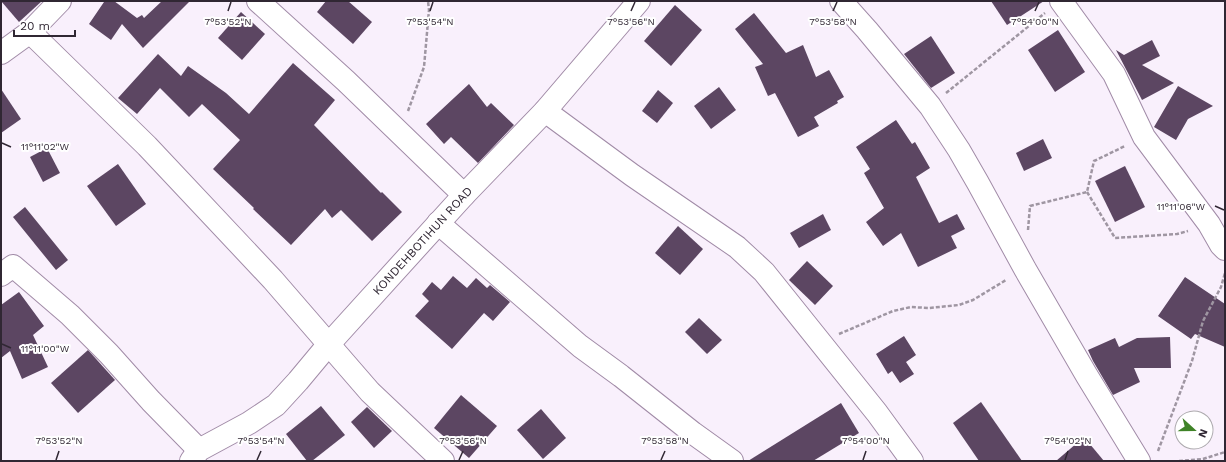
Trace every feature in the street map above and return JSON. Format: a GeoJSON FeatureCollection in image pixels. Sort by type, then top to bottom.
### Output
{"type":"FeatureCollection","features":[{"type":"Feature","properties":{"kind":"street"},"geometry":{"type":"LineString","coordinates":[[1,53],[30,32],[60,1]]}},
{"type":"Feature","properties":{"kind":"street"},"geometry":{"type":"LineString","coordinates":[[258,1],[346,81],[464,195]]}},
{"type":"Feature","properties":{"kind":"street","name":"KONDEHBOTIHUN ROAD"},"geometry":{"type":"LineString","coordinates":[[195,456],[249,424],[276,405],[438,223],[545,111],[639,1]]}},
{"type":"Feature","properties":{"kind":"street"},"geometry":{"type":"LineString","coordinates":[[841,1],[930,106],[978,182],[1025,269],[1087,376],[1148,457]]}},
{"type":"Feature","properties":{"kind":"street"},"geometry":{"type":"LineString","coordinates":[[1054,6],[1114,74],[1144,137],[1209,224],[1221,245],[1225,249]]}},
{"type":"Feature","properties":{"kind":"street"},"geometry":{"type":"LineString","coordinates":[[30,32],[95,94],[174,175],[273,280],[370,392],[443,461]]}},
{"type":"Feature","properties":{"kind":"street"},"geometry":{"type":"LineString","coordinates":[[545,111],[632,175],[738,247],[764,272],[877,413],[912,461]]}},
{"type":"Feature","properties":{"kind":"street"},"geometry":{"type":"LineString","coordinates":[[438,223],[580,346],[621,376],[693,433],[732,461]]}},
{"type":"Feature","properties":{"kind":"street"},"geometry":{"type":"LineString","coordinates":[[1,275],[12,266],[70,315],[109,354],[151,401],[195,456]]}},
{"type":"Feature","properties":{"kind":"path"},"geometry":{"type":"LineString","coordinates":[[399,133],[424,67],[429,10],[428,1]]}},
{"type":"Feature","properties":{"kind":"path"},"geometry":{"type":"LineString","coordinates":[[930,106],[1054,6]]}},
{"type":"Feature","properties":{"kind":"path"},"geometry":{"type":"LineString","coordinates":[[1144,137],[1094,160],[1087,192],[1116,238],[1178,234],[1209,224]]}},
{"type":"Feature","properties":{"kind":"path"},"geometry":{"type":"LineString","coordinates":[[1028,238],[1030,206],[1087,192]]}},
{"type":"Feature","properties":{"kind":"path"},"geometry":{"type":"LineString","coordinates":[[820,342],[893,311],[911,307],[929,308],[959,306],[974,300],[1025,269]]}},
{"type":"Feature","properties":{"kind":"path"},"geometry":{"type":"LineString","coordinates":[[1148,457],[1192,362],[1203,321],[1221,287],[1225,273]]}},
{"type":"Feature","properties":{"kind":"path"},"geometry":{"type":"LineString","coordinates":[[1179,461],[1203,459],[1225,452]]}},
{"type":"Feature","properties":{"kind":"building"},"geometry":{"type":"Polygon","coordinates":[[[1,1],[42,1],[19,22],[1,1]]]}},
{"type":"Feature","properties":{"kind":"building"},"geometry":{"type":"Polygon","coordinates":[[[103,1],[114,1],[137,18],[142,15],[144,18],[162,1],[190,1],[143,48],[122,24],[111,40],[89,24],[104,2],[103,1]]]}},
{"type":"Feature","properties":{"kind":"building"},"geometry":{"type":"Polygon","coordinates":[[[326,1],[348,1],[372,22],[353,44],[317,12],[326,1]]]}},
{"type":"Feature","properties":{"kind":"building"},"geometry":{"type":"Polygon","coordinates":[[[991,1],[1044,1],[1007,25],[991,1]]]}},
{"type":"Feature","properties":{"kind":"building"},"geometry":{"type":"Polygon","coordinates":[[[675,5],[702,30],[671,66],[644,41],[675,5]]]}},
{"type":"Feature","properties":{"kind":"building"},"geometry":{"type":"Polygon","coordinates":[[[241,12],[265,34],[242,60],[218,38],[241,12]]]}},
{"type":"Feature","properties":{"kind":"building"},"geometry":{"type":"Polygon","coordinates":[[[754,13],[786,53],[803,45],[816,77],[829,70],[844,97],[837,101],[838,103],[814,117],[819,126],[798,137],[775,93],[768,96],[755,67],[763,64],[735,29],[754,13]]]}},
{"type":"Feature","properties":{"kind":"building"},"geometry":{"type":"Polygon","coordinates":[[[1058,30],[1085,72],[1055,92],[1028,50],[1058,30]]]}},
{"type":"Feature","properties":{"kind":"building"},"geometry":{"type":"Polygon","coordinates":[[[931,36],[955,73],[931,88],[904,54],[931,36]]]}},
{"type":"Feature","properties":{"kind":"building"},"geometry":{"type":"Polygon","coordinates":[[[1152,40],[1160,56],[1142,65],[1174,83],[1142,100],[1116,50],[1124,55],[1152,40]]]}},
{"type":"Feature","properties":{"kind":"building"},"geometry":{"type":"Polygon","coordinates":[[[158,54],[181,76],[188,66],[226,93],[249,114],[293,63],[335,100],[314,125],[381,193],[382,192],[402,212],[372,241],[341,210],[332,218],[325,209],[291,245],[213,169],[240,140],[202,104],[189,117],[160,88],[137,114],[118,98],[158,54]]]}},
{"type":"Feature","properties":{"kind":"building"},"geometry":{"type":"Polygon","coordinates":[[[469,84],[487,107],[491,103],[514,125],[478,163],[451,137],[444,144],[426,124],[469,84]]]}},
{"type":"Feature","properties":{"kind":"building"},"geometry":{"type":"Polygon","coordinates":[[[1178,86],[1213,106],[1188,119],[1176,140],[1154,127],[1178,86]]]}},
{"type":"Feature","properties":{"kind":"building"},"geometry":{"type":"Polygon","coordinates":[[[719,87],[736,110],[711,129],[694,106],[719,87]]]}},
{"type":"Feature","properties":{"kind":"building"},"geometry":{"type":"Polygon","coordinates":[[[1,89],[21,119],[1,133],[1,89]]]}},
{"type":"Feature","properties":{"kind":"building"},"geometry":{"type":"Polygon","coordinates":[[[658,90],[673,103],[657,123],[642,111],[658,90]]]}},
{"type":"Feature","properties":{"kind":"building"},"geometry":{"type":"Polygon","coordinates":[[[896,120],[912,144],[915,142],[930,168],[916,177],[939,223],[957,214],[965,229],[951,236],[957,248],[918,267],[901,233],[883,246],[866,222],[884,208],[864,173],[870,169],[856,147],[896,120]]]}},
{"type":"Feature","properties":{"kind":"building"},"geometry":{"type":"Polygon","coordinates":[[[1043,139],[1052,158],[1024,171],[1016,153],[1043,139]]]}},
{"type":"Feature","properties":{"kind":"building"},"geometry":{"type":"Polygon","coordinates":[[[47,148],[60,173],[43,182],[30,157],[47,148]]]}},
{"type":"Feature","properties":{"kind":"building"},"geometry":{"type":"Polygon","coordinates":[[[118,164],[146,204],[116,226],[87,186],[118,164]]]}},
{"type":"Feature","properties":{"kind":"building"},"geometry":{"type":"Polygon","coordinates":[[[1125,166],[1145,207],[1115,222],[1095,181],[1125,166]]]}},
{"type":"Feature","properties":{"kind":"building"},"geometry":{"type":"Polygon","coordinates":[[[25,207],[68,260],[56,270],[13,217],[25,207]]]}},
{"type":"Feature","properties":{"kind":"building"},"geometry":{"type":"Polygon","coordinates":[[[823,214],[831,230],[799,248],[790,233],[823,214]]]}},
{"type":"Feature","properties":{"kind":"building"},"geometry":{"type":"Polygon","coordinates":[[[678,226],[703,249],[680,275],[655,253],[678,226]]]}},
{"type":"Feature","properties":{"kind":"building"},"geometry":{"type":"Polygon","coordinates":[[[807,261],[833,286],[815,305],[789,280],[807,261]]]}},
{"type":"Feature","properties":{"kind":"building"},"geometry":{"type":"Polygon","coordinates":[[[453,276],[467,288],[476,278],[487,288],[490,285],[510,302],[493,321],[484,313],[452,349],[415,316],[429,301],[422,294],[432,282],[441,290],[453,276]]]}},
{"type":"Feature","properties":{"kind":"building"},"geometry":{"type":"Polygon","coordinates":[[[1185,277],[1225,304],[1225,347],[1195,334],[1191,339],[1158,316],[1185,277]]]}},
{"type":"Feature","properties":{"kind":"building"},"geometry":{"type":"Polygon","coordinates":[[[19,292],[44,326],[33,335],[48,367],[22,379],[10,351],[1,358],[1,305],[19,292]]]}},
{"type":"Feature","properties":{"kind":"building"},"geometry":{"type":"Polygon","coordinates":[[[699,318],[722,340],[707,354],[685,332],[699,318]]]}},
{"type":"Feature","properties":{"kind":"building"},"geometry":{"type":"Polygon","coordinates":[[[904,336],[916,355],[906,362],[914,374],[900,383],[892,371],[888,374],[876,354],[904,336]]]}},
{"type":"Feature","properties":{"kind":"building"},"geometry":{"type":"Polygon","coordinates":[[[1170,337],[1171,368],[1134,368],[1140,382],[1113,395],[1088,350],[1115,338],[1119,347],[1137,338],[1170,337]]]}},
{"type":"Feature","properties":{"kind":"building"},"geometry":{"type":"Polygon","coordinates":[[[88,350],[115,380],[78,413],[51,383],[88,350]]]}},
{"type":"Feature","properties":{"kind":"building"},"geometry":{"type":"Polygon","coordinates":[[[461,395],[497,426],[469,458],[434,428],[461,395]]]}},
{"type":"Feature","properties":{"kind":"building"},"geometry":{"type":"Polygon","coordinates":[[[981,402],[1022,461],[979,461],[953,423],[981,402]]]}},
{"type":"Feature","properties":{"kind":"building"},"geometry":{"type":"Polygon","coordinates":[[[841,403],[859,433],[813,461],[748,461],[841,403]]]}},
{"type":"Feature","properties":{"kind":"building"},"geometry":{"type":"Polygon","coordinates":[[[321,406],[345,435],[312,461],[307,461],[286,434],[321,406]]]}},
{"type":"Feature","properties":{"kind":"building"},"geometry":{"type":"Polygon","coordinates":[[[367,407],[392,431],[374,448],[351,422],[367,407]]]}},
{"type":"Feature","properties":{"kind":"building"},"geometry":{"type":"Polygon","coordinates":[[[541,409],[566,438],[543,459],[517,430],[541,409]]]}},
{"type":"Feature","properties":{"kind":"building"},"geometry":{"type":"Polygon","coordinates":[[[1084,437],[1104,461],[1056,461],[1084,437]]]}}]}
